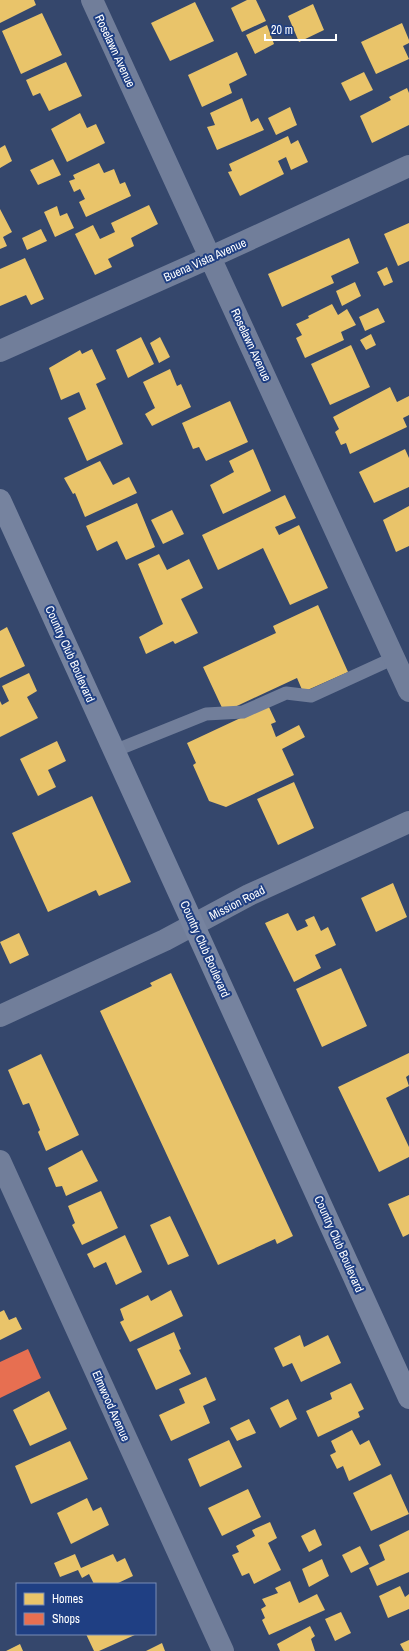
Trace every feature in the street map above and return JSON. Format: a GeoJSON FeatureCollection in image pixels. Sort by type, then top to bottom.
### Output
{"type":"FeatureCollection","features":[{"type":"Feature","properties":{"kind":"street","name":"Roselawn Avenue"},"geometry":{"type":"LineString","coordinates":[[92,0],[409,691]]}},
{"type":"Feature","properties":{"kind":"street","name":"Buena Vista Avenue"},"geometry":{"type":"LineString","coordinates":[[0,351],[211,257],[409,166]]}},
{"type":"Feature","properties":{"kind":"street","name":"Country Club Boulevard"},"geometry":{"type":"LineString","coordinates":[[0,500],[409,1398]]}},
{"type":"Feature","properties":{"kind":"street","name":"Mission Road"},"geometry":{"type":"LineString","coordinates":[[0,1016],[194,925],[249,895],[409,822]]}},
{"type":"Feature","properties":{"kind":"street","name":"Elmwood Avenue"},"geometry":{"type":"LineString","coordinates":[[0,1161],[223,1651]]}},
{"type":"Feature","properties":{"kind":"lane"},"geometry":{"type":"LineString","coordinates":[[114,751],[206,714],[243,712],[286,693],[311,696],[394,658]]}},
{"type":"Feature","properties":{"kind":"building: Homes"},"geometry":{"type":"Polygon","coordinates":[[[0,0],[34,0],[36,5],[0,23],[0,0]]]}},
{"type":"Feature","properties":{"kind":"building: Homes"},"geometry":{"type":"Polygon","coordinates":[[[247,0],[256,0],[266,21],[242,32],[231,8],[247,0]]]}},
{"type":"Feature","properties":{"kind":"building: Homes"},"geometry":{"type":"Polygon","coordinates":[[[195,2],[214,41],[170,61],[151,23],[195,2]]]}},
{"type":"Feature","properties":{"kind":"building: Homes"},"geometry":{"type":"Polygon","coordinates":[[[313,4],[324,30],[299,42],[288,16],[313,4]]]}},
{"type":"Feature","properties":{"kind":"building: Homes"},"geometry":{"type":"Polygon","coordinates":[[[42,13],[62,55],[21,74],[2,31],[42,13]]]}},
{"type":"Feature","properties":{"kind":"building: Homes"},"geometry":{"type":"Polygon","coordinates":[[[402,23],[409,40],[409,43],[403,46],[409,59],[376,74],[361,42],[402,23]]]}},
{"type":"Feature","properties":{"kind":"building: Homes"},"geometry":{"type":"Polygon","coordinates":[[[267,25],[274,44],[255,54],[246,35],[267,25]]]}},
{"type":"Feature","properties":{"kind":"building: Homes"},"geometry":{"type":"Polygon","coordinates":[[[237,52],[247,75],[229,84],[232,93],[202,107],[188,75],[237,52]]]}},
{"type":"Feature","properties":{"kind":"building: Homes"},"geometry":{"type":"Polygon","coordinates":[[[66,62],[82,96],[49,111],[40,93],[33,96],[26,80],[66,62]]]}},
{"type":"Feature","properties":{"kind":"building: Homes"},"geometry":{"type":"Polygon","coordinates":[[[364,72],[373,90],[350,101],[341,83],[364,72]]]}},
{"type":"Feature","properties":{"kind":"building: Homes"},"geometry":{"type":"Polygon","coordinates":[[[407,88],[409,93],[409,125],[372,143],[360,116],[391,100],[389,97],[407,88]]]}},
{"type":"Feature","properties":{"kind":"building: Homes"},"geometry":{"type":"Polygon","coordinates":[[[242,98],[251,122],[258,118],[264,130],[217,150],[207,127],[215,125],[210,113],[242,98]]]}},
{"type":"Feature","properties":{"kind":"building: Homes"},"geometry":{"type":"Polygon","coordinates":[[[290,107],[297,125],[276,135],[268,118],[290,107]]]}},
{"type":"Feature","properties":{"kind":"building: Homes"},"geometry":{"type":"Polygon","coordinates":[[[80,113],[87,128],[96,124],[105,143],[67,162],[51,129],[80,113]]]}},
{"type":"Feature","properties":{"kind":"building: Homes"},"geometry":{"type":"Polygon","coordinates":[[[288,136],[291,144],[298,140],[308,162],[291,170],[286,157],[278,161],[284,174],[240,196],[228,172],[232,171],[229,164],[288,136]]]}},
{"type":"Feature","properties":{"kind":"building: Homes"},"geometry":{"type":"Polygon","coordinates":[[[5,145],[12,161],[0,168],[0,148],[5,145]]]}},
{"type":"Feature","properties":{"kind":"building: Homes"},"geometry":{"type":"Polygon","coordinates":[[[53,159],[61,175],[38,185],[30,170],[53,159]]]}},
{"type":"Feature","properties":{"kind":"building: Homes"},"geometry":{"type":"Polygon","coordinates":[[[99,163],[104,173],[114,169],[120,184],[125,182],[131,196],[86,217],[79,202],[85,199],[80,189],[74,192],[69,181],[75,179],[73,175],[99,163]]]}},
{"type":"Feature","properties":{"kind":"building: Homes"},"geometry":{"type":"Polygon","coordinates":[[[149,205],[158,224],[131,238],[134,246],[108,259],[112,267],[95,275],[75,234],[93,225],[100,239],[115,232],[111,223],[149,205]]]}},
{"type":"Feature","properties":{"kind":"building: Homes"},"geometry":{"type":"Polygon","coordinates":[[[57,206],[60,216],[67,213],[74,228],[55,237],[44,212],[57,206]]]}},
{"type":"Feature","properties":{"kind":"building: Homes"},"geometry":{"type":"Polygon","coordinates":[[[0,209],[12,232],[3,237],[7,246],[0,249],[0,209]]]}},
{"type":"Feature","properties":{"kind":"building: Homes"},"geometry":{"type":"Polygon","coordinates":[[[409,223],[409,261],[398,266],[384,234],[409,223]]]}},
{"type":"Feature","properties":{"kind":"building: Homes"},"geometry":{"type":"Polygon","coordinates":[[[41,229],[47,241],[27,250],[22,238],[41,229]]]}},
{"type":"Feature","properties":{"kind":"building: Homes"},"geometry":{"type":"Polygon","coordinates":[[[349,238],[359,263],[331,276],[334,283],[282,307],[268,274],[349,238]]]}},
{"type":"Feature","properties":{"kind":"building: Homes"},"geometry":{"type":"Polygon","coordinates":[[[25,258],[44,299],[31,305],[26,295],[0,306],[0,269],[25,258]]]}},
{"type":"Feature","properties":{"kind":"building: Homes"},"geometry":{"type":"Polygon","coordinates":[[[387,267],[393,282],[384,286],[377,272],[387,267]]]}},
{"type":"Feature","properties":{"kind":"building: Homes"},"geometry":{"type":"Polygon","coordinates":[[[355,282],[361,296],[342,306],[336,291],[355,282]]]}},
{"type":"Feature","properties":{"kind":"building: Homes"},"geometry":{"type":"Polygon","coordinates":[[[332,304],[338,315],[347,309],[356,325],[341,332],[344,340],[305,358],[296,338],[302,335],[296,324],[332,304]]]}},
{"type":"Feature","properties":{"kind":"building: Homes"},"geometry":{"type":"Polygon","coordinates":[[[378,308],[385,322],[365,331],[359,317],[378,308]]]}},
{"type":"Feature","properties":{"kind":"building: Homes"},"geometry":{"type":"Polygon","coordinates":[[[371,334],[376,345],[366,350],[360,340],[371,334]]]}},
{"type":"Feature","properties":{"kind":"building: Homes"},"geometry":{"type":"Polygon","coordinates":[[[141,337],[154,364],[128,378],[116,350],[141,337]]]}},
{"type":"Feature","properties":{"kind":"building: Homes"},"geometry":{"type":"Polygon","coordinates":[[[160,337],[170,357],[159,363],[150,343],[160,337]]]}},
{"type":"Feature","properties":{"kind":"building: Homes"},"geometry":{"type":"Polygon","coordinates":[[[351,345],[370,387],[330,405],[311,364],[351,345]]]}},
{"type":"Feature","properties":{"kind":"building: Homes"},"geometry":{"type":"Polygon","coordinates":[[[92,349],[106,379],[96,384],[123,444],[87,461],[68,418],[86,409],[79,392],[61,400],[49,368],[80,350],[82,354],[92,349]]]}},
{"type":"Feature","properties":{"kind":"building: Homes"},"geometry":{"type":"Polygon","coordinates":[[[170,369],[177,386],[181,384],[191,407],[152,426],[145,414],[155,408],[143,382],[170,369]]]}},
{"type":"Feature","properties":{"kind":"building: Homes"},"geometry":{"type":"Polygon","coordinates":[[[390,387],[397,402],[409,396],[409,415],[403,418],[407,427],[350,454],[346,443],[341,445],[335,432],[339,429],[333,417],[390,387]]]}},
{"type":"Feature","properties":{"kind":"building: Homes"},"geometry":{"type":"Polygon","coordinates":[[[230,401],[248,442],[206,461],[199,447],[193,449],[182,423],[230,401]]]}},
{"type":"Feature","properties":{"kind":"building: Homes"},"geometry":{"type":"Polygon","coordinates":[[[253,449],[271,491],[223,514],[210,485],[234,472],[229,461],[253,449]]]}},
{"type":"Feature","properties":{"kind":"building: Homes"},"geometry":{"type":"Polygon","coordinates":[[[405,449],[409,458],[409,487],[374,503],[359,472],[405,449]]]}},
{"type":"Feature","properties":{"kind":"building: Homes"},"geometry":{"type":"Polygon","coordinates":[[[100,461],[113,485],[129,477],[137,493],[85,517],[75,493],[73,494],[64,478],[100,461]]]}},
{"type":"Feature","properties":{"kind":"building: Homes"},"geometry":{"type":"Polygon","coordinates":[[[285,495],[296,518],[275,527],[279,535],[299,525],[328,588],[290,605],[263,548],[218,570],[202,535],[285,495]]]}},
{"type":"Feature","properties":{"kind":"building: Homes"},"geometry":{"type":"Polygon","coordinates":[[[137,503],[155,547],[126,560],[117,541],[97,551],[86,526],[137,503]]]}},
{"type":"Feature","properties":{"kind":"building: Homes"},"geometry":{"type":"Polygon","coordinates":[[[409,506],[409,546],[396,552],[383,520],[409,506]]]}},
{"type":"Feature","properties":{"kind":"building: Homes"},"geometry":{"type":"Polygon","coordinates":[[[172,510],[184,534],[163,544],[151,520],[172,510]]]}},
{"type":"Feature","properties":{"kind":"building: Homes"},"geometry":{"type":"Polygon","coordinates":[[[159,554],[167,570],[189,559],[203,588],[181,599],[198,633],[175,644],[173,641],[146,654],[139,637],[163,624],[138,564],[159,554]]]}},
{"type":"Feature","properties":{"kind":"building: Homes"},"geometry":{"type":"Polygon","coordinates":[[[318,605],[348,672],[303,692],[297,678],[224,712],[203,667],[276,633],[273,626],[318,605]]]}},
{"type":"Feature","properties":{"kind":"building: Homes"},"geometry":{"type":"Polygon","coordinates":[[[7,627],[25,666],[0,678],[0,631],[7,627]]]}},
{"type":"Feature","properties":{"kind":"building: Homes"},"geometry":{"type":"Polygon","coordinates":[[[29,673],[37,691],[27,697],[38,718],[0,737],[0,701],[2,705],[9,701],[2,686],[29,673]]]}},
{"type":"Feature","properties":{"kind":"building: Homes"},"geometry":{"type":"Polygon","coordinates":[[[268,705],[276,722],[271,724],[276,737],[299,725],[305,737],[282,749],[294,775],[226,807],[209,801],[193,765],[196,763],[187,743],[268,705]]]}},
{"type":"Feature","properties":{"kind":"building: Homes"},"geometry":{"type":"Polygon","coordinates":[[[57,741],[66,761],[48,770],[56,787],[38,796],[20,759],[57,741]]]}},
{"type":"Feature","properties":{"kind":"building: Homes"},"geometry":{"type":"Polygon","coordinates":[[[294,782],[314,828],[278,845],[257,799],[294,782]]]}},
{"type":"Feature","properties":{"kind":"building: Homes"},"geometry":{"type":"Polygon","coordinates":[[[92,796],[131,882],[99,896],[96,890],[48,912],[12,833],[92,796]]]}},
{"type":"Feature","properties":{"kind":"building: Homes"},"geometry":{"type":"Polygon","coordinates":[[[393,883],[407,917],[376,932],[361,898],[393,883]]]}},
{"type":"Feature","properties":{"kind":"building: Homes"},"geometry":{"type":"Polygon","coordinates":[[[288,913],[297,931],[308,926],[305,920],[314,916],[321,931],[328,927],[336,945],[315,955],[321,968],[294,982],[265,923],[288,913]]]}},
{"type":"Feature","properties":{"kind":"building: Homes"},"geometry":{"type":"Polygon","coordinates":[[[19,933],[29,955],[10,964],[0,942],[19,933]]]}},
{"type":"Feature","properties":{"kind":"building: Homes"},"geometry":{"type":"Polygon","coordinates":[[[341,968],[367,1026],[322,1047],[296,989],[341,968]]]}},
{"type":"Feature","properties":{"kind":"building: Homes"},"geometry":{"type":"Polygon","coordinates":[[[171,973],[293,1236],[277,1244],[275,1239],[218,1265],[100,1011],[152,986],[150,983],[171,973]]]}},
{"type":"Feature","properties":{"kind":"building: Homes"},"geometry":{"type":"Polygon","coordinates":[[[409,1053],[409,1075],[406,1077],[409,1086],[386,1098],[409,1147],[409,1157],[379,1172],[338,1087],[409,1053]]]}},
{"type":"Feature","properties":{"kind":"building: Homes"},"geometry":{"type":"Polygon","coordinates":[[[41,1054],[79,1135],[46,1151],[38,1132],[40,1130],[29,1103],[23,1105],[8,1070],[41,1054]]]}},
{"type":"Feature","properties":{"kind":"building: Homes"},"geometry":{"type":"Polygon","coordinates":[[[82,1150],[98,1181],[66,1196],[62,1186],[56,1187],[48,1168],[82,1150]]]}},
{"type":"Feature","properties":{"kind":"building: Homes"},"geometry":{"type":"Polygon","coordinates":[[[101,1191],[118,1228],[82,1245],[72,1225],[75,1223],[68,1206],[101,1191]]]}},
{"type":"Feature","properties":{"kind":"building: Homes"},"geometry":{"type":"Polygon","coordinates":[[[409,1195],[409,1234],[403,1237],[388,1204],[409,1195]]]}},
{"type":"Feature","properties":{"kind":"building: Homes"},"geometry":{"type":"Polygon","coordinates":[[[170,1216],[189,1256],[168,1265],[150,1225],[170,1216]]]}},
{"type":"Feature","properties":{"kind":"building: Homes"},"geometry":{"type":"Polygon","coordinates":[[[125,1235],[142,1272],[116,1285],[106,1262],[94,1268],[87,1254],[125,1235]]]}},
{"type":"Feature","properties":{"kind":"building: Homes"},"geometry":{"type":"Polygon","coordinates":[[[171,1290],[183,1316],[130,1342],[120,1322],[124,1320],[120,1309],[148,1295],[151,1301],[171,1290]]]}},
{"type":"Feature","properties":{"kind":"building: Homes"},"geometry":{"type":"Polygon","coordinates":[[[4,1310],[9,1320],[16,1317],[22,1329],[0,1340],[0,1312],[4,1310]]]}},
{"type":"Feature","properties":{"kind":"building: Homes"},"geometry":{"type":"Polygon","coordinates":[[[174,1332],[181,1349],[179,1350],[191,1374],[156,1390],[137,1349],[174,1332]]]}},
{"type":"Feature","properties":{"kind":"building: Homes"},"geometry":{"type":"Polygon","coordinates":[[[300,1335],[304,1347],[328,1335],[341,1363],[301,1382],[292,1363],[283,1367],[274,1348],[300,1335]]]}},
{"type":"Feature","properties":{"kind":"building: Homes"},"geometry":{"type":"Polygon","coordinates":[[[206,1377],[216,1400],[203,1406],[210,1423],[171,1441],[159,1415],[185,1403],[179,1389],[206,1377]]]}},
{"type":"Feature","properties":{"kind":"building: Homes"},"geometry":{"type":"Polygon","coordinates":[[[351,1383],[364,1409],[358,1412],[360,1417],[318,1437],[306,1411],[332,1399],[330,1393],[351,1383]]]}},
{"type":"Feature","properties":{"kind":"building: Homes"},"geometry":{"type":"Polygon","coordinates":[[[49,1391],[67,1429],[30,1446],[13,1410],[49,1391]]]}},
{"type":"Feature","properties":{"kind":"building: Homes"},"geometry":{"type":"Polygon","coordinates":[[[288,1399],[297,1419],[280,1428],[270,1408],[288,1399]]]}},
{"type":"Feature","properties":{"kind":"building: Homes"},"geometry":{"type":"Polygon","coordinates":[[[249,1419],[256,1433],[237,1441],[230,1428],[249,1419]]]}},
{"type":"Feature","properties":{"kind":"building: Homes"},"geometry":{"type":"Polygon","coordinates":[[[352,1430],[360,1445],[369,1440],[381,1465],[349,1481],[343,1466],[337,1469],[330,1455],[336,1452],[331,1441],[352,1430]]]}},
{"type":"Feature","properties":{"kind":"building: Homes"},"geometry":{"type":"Polygon","coordinates":[[[229,1440],[242,1467],[200,1487],[188,1459],[229,1440]]]}},
{"type":"Feature","properties":{"kind":"building: Homes"},"geometry":{"type":"Polygon","coordinates":[[[70,1441],[88,1479],[31,1504],[15,1466],[70,1441]]]}},
{"type":"Feature","properties":{"kind":"building: Homes"},"geometry":{"type":"Polygon","coordinates":[[[391,1474],[409,1514],[371,1531],[353,1493],[391,1474]]]}},
{"type":"Feature","properties":{"kind":"building: Homes"},"geometry":{"type":"Polygon","coordinates":[[[248,1489],[261,1517],[222,1536],[208,1508],[248,1489]]]}},
{"type":"Feature","properties":{"kind":"building: Homes"},"geometry":{"type":"Polygon","coordinates":[[[87,1498],[93,1511],[101,1507],[109,1525],[71,1544],[57,1513],[87,1498]]]}},
{"type":"Feature","properties":{"kind":"building: Homes"},"geometry":{"type":"Polygon","coordinates":[[[270,1522],[277,1538],[268,1543],[281,1570],[254,1584],[249,1573],[242,1576],[232,1555],[239,1552],[236,1546],[255,1536],[252,1530],[270,1522]]]}},
{"type":"Feature","properties":{"kind":"building: Homes"},"geometry":{"type":"Polygon","coordinates":[[[315,1529],[322,1545],[309,1552],[301,1536],[315,1529]]]}},
{"type":"Feature","properties":{"kind":"building: Homes"},"geometry":{"type":"Polygon","coordinates":[[[409,1530],[409,1572],[377,1586],[369,1568],[385,1560],[379,1545],[409,1530]]]}},
{"type":"Feature","properties":{"kind":"building: Homes"},"geometry":{"type":"Polygon","coordinates":[[[360,1546],[369,1564],[351,1573],[342,1555],[360,1546]]]}},
{"type":"Feature","properties":{"kind":"building: Homes"},"geometry":{"type":"Polygon","coordinates":[[[75,1554],[81,1568],[113,1554],[117,1562],[125,1558],[133,1576],[118,1583],[94,1583],[89,1574],[82,1578],[78,1570],[60,1577],[54,1563],[75,1554]]]}},
{"type":"Feature","properties":{"kind":"building: Homes"},"geometry":{"type":"Polygon","coordinates":[[[322,1559],[329,1576],[309,1587],[302,1569],[322,1559]]]}},
{"type":"Feature","properties":{"kind":"building: Homes"},"geometry":{"type":"Polygon","coordinates":[[[290,1581],[299,1603],[317,1594],[325,1610],[269,1635],[262,1620],[265,1618],[261,1609],[266,1606],[262,1599],[278,1593],[275,1588],[290,1581]]]}},
{"type":"Feature","properties":{"kind":"building: Homes"},"geometry":{"type":"Polygon","coordinates":[[[400,1586],[405,1597],[409,1594],[409,1609],[388,1618],[379,1596],[400,1586]]]}},
{"type":"Feature","properties":{"kind":"building: Homes"},"geometry":{"type":"Polygon","coordinates":[[[341,1612],[351,1633],[335,1641],[325,1619],[341,1612]]]}},
{"type":"Feature","properties":{"kind":"building: Homes"},"geometry":{"type":"Polygon","coordinates":[[[310,1626],[315,1636],[311,1639],[315,1651],[280,1651],[277,1644],[310,1626]]]}},
{"type":"Feature","properties":{"kind":"building: Homes"},"geometry":{"type":"Polygon","coordinates":[[[86,1635],[135,1635],[99,1651],[94,1651],[86,1635]]]}},
{"type":"Feature","properties":{"kind":"building: Homes"},"geometry":{"type":"Polygon","coordinates":[[[409,1640],[409,1651],[404,1651],[400,1644],[409,1640]]]}},
{"type":"Feature","properties":{"kind":"building: Homes"},"geometry":{"type":"Polygon","coordinates":[[[162,1643],[165,1651],[146,1651],[162,1643]]]}},
{"type":"Feature","properties":{"kind":"building: Homes"},"geometry":{"type":"Polygon","coordinates":[[[20,1644],[23,1651],[6,1651],[20,1644]]]}},
{"type":"Feature","properties":{"kind":"building: Shops"},"geometry":{"type":"Polygon","coordinates":[[[28,1349],[41,1378],[0,1398],[0,1362],[28,1349]]]}}]}
